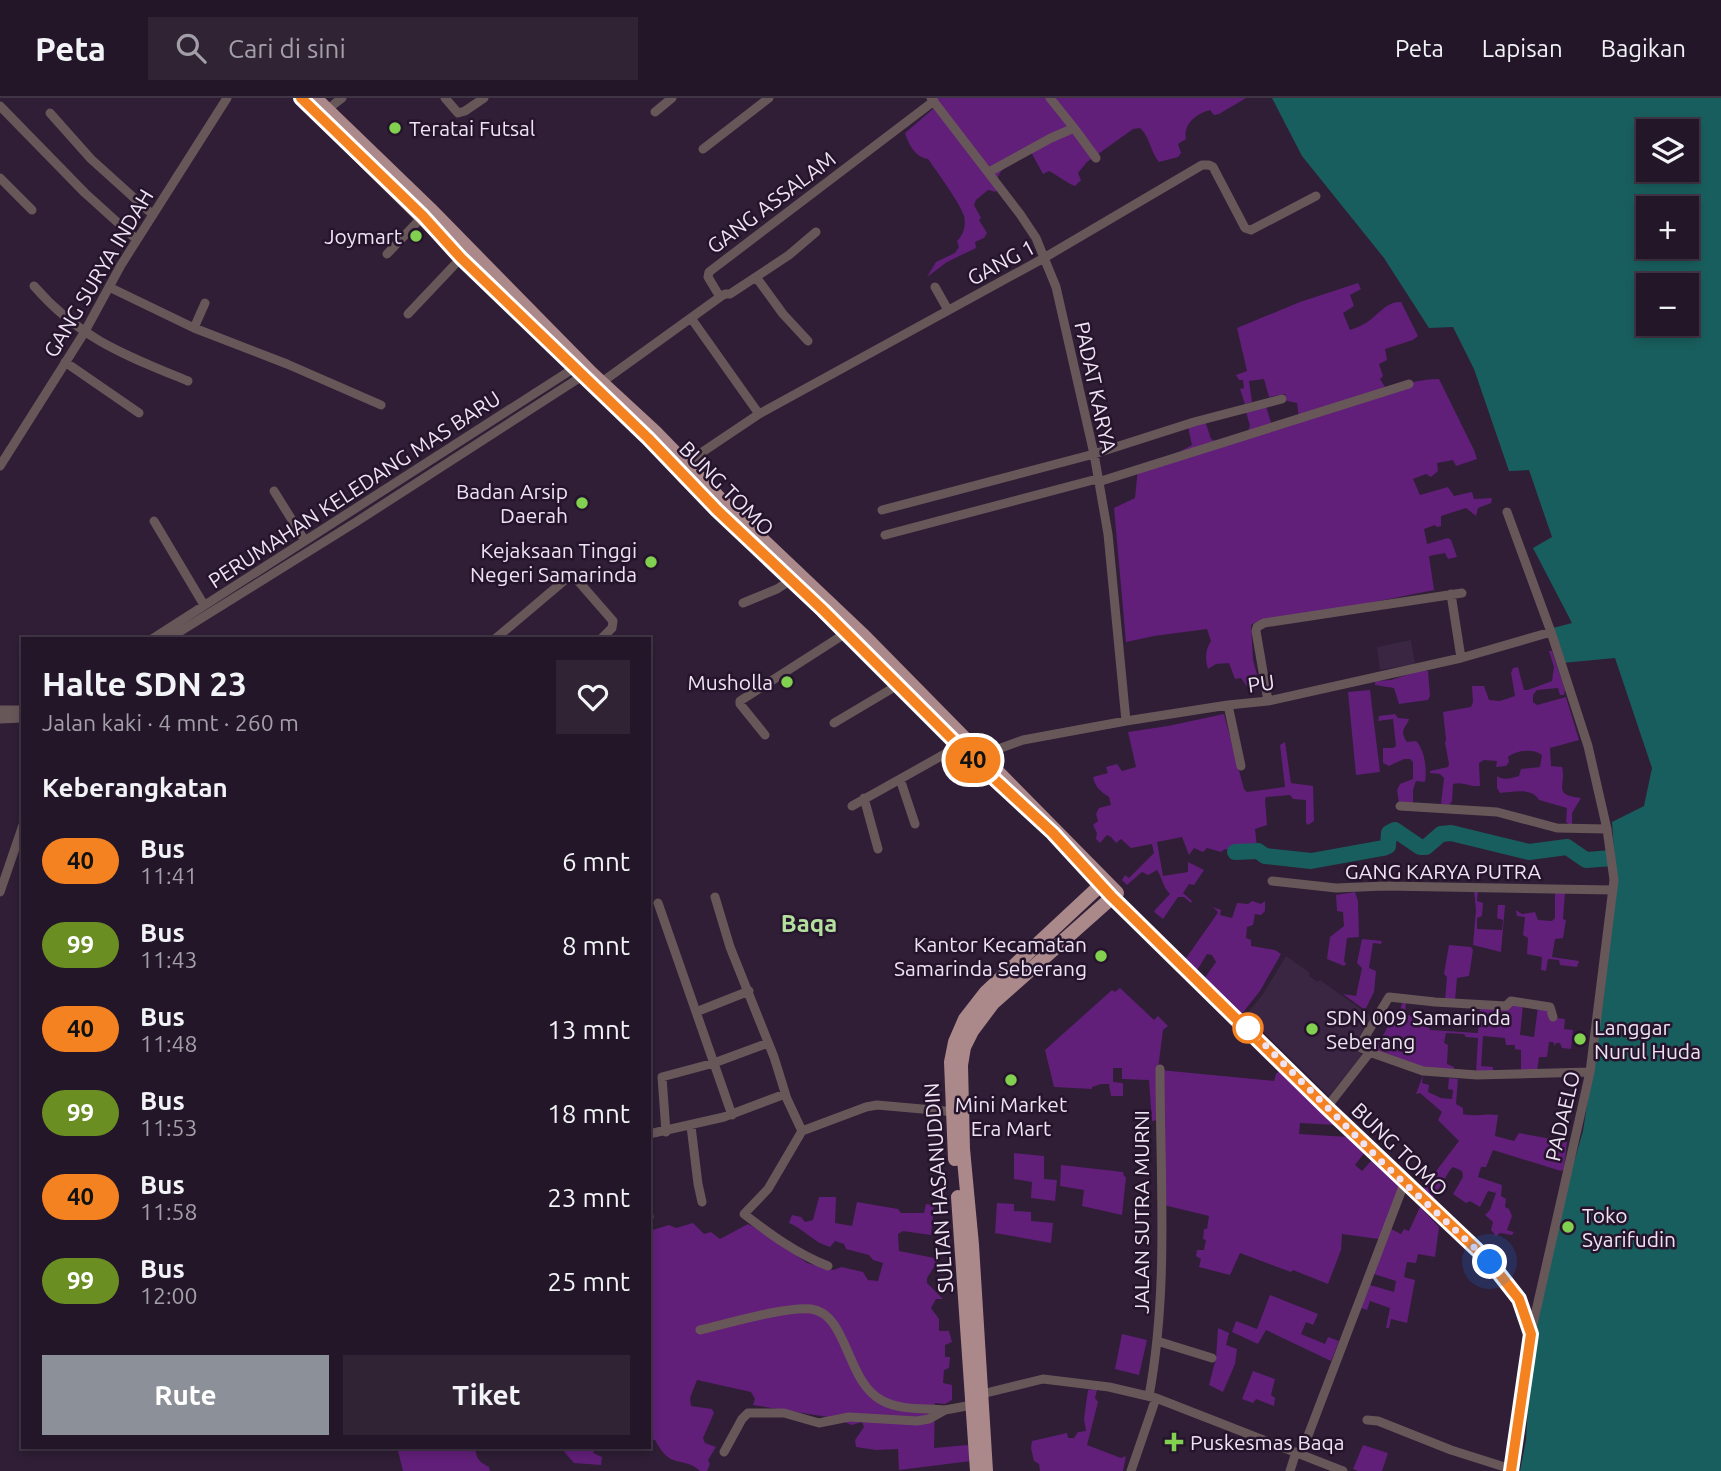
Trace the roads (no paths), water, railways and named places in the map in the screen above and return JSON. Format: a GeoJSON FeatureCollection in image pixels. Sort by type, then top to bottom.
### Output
{"type":"FeatureCollection","features":[{"type":"Feature","properties":{"kind":"main road","name":"BUNG TOMO"},"geometry":{"type":"LineString","coordinates":[[301,98],[323,113],[423,216],[491,278],[599,385],[648,438],[826,607],[1114,894]]}},
{"type":"Feature","properties":{"kind":"main road","name":"BUNG TOMO"},"geometry":{"type":"LineString","coordinates":[[315,98],[323,113]]}},
{"type":"Feature","properties":{"kind":"main road","name":"BUNG TOMO"},"geometry":{"type":"LineString","coordinates":[[358,149],[458,248]]}},
{"type":"Feature","properties":{"kind":"main road","name":"BUNG TOMO"},"geometry":{"type":"LineString","coordinates":[[681,467],[791,580],[826,607],[846,633],[959,746],[979,759]]}},
{"type":"Feature","properties":{"kind":"main road","name":"SULTAN HASANUDDIN"},"geometry":{"type":"LineString","coordinates":[[1086,911],[1103,883]]}},
{"type":"Feature","properties":{"kind":"main road","name":"SULTAN HASANUDDIN"},"geometry":{"type":"LineString","coordinates":[[977,1471],[977,1400],[963,1149],[957,1112],[964,1047],[972,1031],[1019,970],[1086,911],[1114,894]]}},
{"type":"Feature","properties":{"kind":"main road","name":"SULTAN HASANUDDIN"},"geometry":{"type":"LineString","coordinates":[[977,1400],[986,1471]]}},
{"type":"Feature","properties":{"kind":"street","name":"GANG SURYA INDAH"},"geometry":{"type":"LineString","coordinates":[[0,466],[227,98]]}},
{"type":"Feature","properties":{"kind":"street"},"geometry":{"type":"LineString","coordinates":[[323,113],[342,98]]}},
{"type":"Feature","properties":{"kind":"street"},"geometry":{"type":"LineString","coordinates":[[445,98],[458,113],[484,98]]}},
{"type":"Feature","properties":{"kind":"street"},"geometry":{"type":"LineString","coordinates":[[655,111],[672,98]]}},
{"type":"Feature","properties":{"kind":"street"},"geometry":{"type":"LineString","coordinates":[[703,149],[769,98]]}},
{"type":"Feature","properties":{"kind":"street"},"geometry":{"type":"LineString","coordinates":[[1050,98],[1096,158]]}},
{"type":"Feature","properties":{"kind":"street","name":"PADAT KARYA"},"geometry":{"type":"LineString","coordinates":[[932,99],[1020,214],[1035,238],[1056,287],[1094,454],[1108,534],[1126,721]]}},
{"type":"Feature","properties":{"kind":"street","name":"GANG ASSALAM"},"geometry":{"type":"LineString","coordinates":[[720,297],[708,277],[709,272],[932,99]]}},
{"type":"Feature","properties":{"kind":"street"},"geometry":{"type":"LineString","coordinates":[[0,106],[85,193],[137,240]]}},
{"type":"Feature","properties":{"kind":"street"},"geometry":{"type":"LineString","coordinates":[[50,113],[91,159],[153,215]]}},
{"type":"Feature","properties":{"kind":"street"},"geometry":{"type":"LineString","coordinates":[[989,172],[1074,128]]}},
{"type":"Feature","properties":{"kind":"street","name":"GANG 1"},"geometry":{"type":"LineString","coordinates":[[681,467],[759,414],[1044,258],[1206,164],[1213,167],[1248,230],[1316,196]]}},
{"type":"Feature","properties":{"kind":"street"},"geometry":{"type":"LineString","coordinates":[[0,178],[32,210]]}},
{"type":"Feature","properties":{"kind":"street"},"geometry":{"type":"LineString","coordinates":[[387,254],[423,216]]}},
{"type":"Feature","properties":{"kind":"street"},"geometry":{"type":"LineString","coordinates":[[599,385],[725,293],[730,294],[756,277],[816,232]]}},
{"type":"Feature","properties":{"kind":"street"},"geometry":{"type":"LineString","coordinates":[[408,314],[458,248]]}},
{"type":"Feature","properties":{"kind":"street"},"geometry":{"type":"LineString","coordinates":[[756,277],[783,314],[808,341]]}},
{"type":"Feature","properties":{"kind":"street"},"geometry":{"type":"LineString","coordinates":[[34,286],[53,308],[84,333],[131,358],[188,381]]}},
{"type":"Feature","properties":{"kind":"street"},"geometry":{"type":"LineString","coordinates":[[934,287],[948,310]]}},
{"type":"Feature","properties":{"kind":"street"},"geometry":{"type":"LineString","coordinates":[[109,288],[194,328],[287,363],[381,405]]}},
{"type":"Feature","properties":{"kind":"street"},"geometry":{"type":"LineString","coordinates":[[194,328],[205,303]]}},
{"type":"Feature","properties":{"kind":"street"},"geometry":{"type":"LineString","coordinates":[[691,318],[759,414]]}},
{"type":"Feature","properties":{"kind":"street"},"geometry":{"type":"LineString","coordinates":[[65,362],[139,413]]}},
{"type":"Feature","properties":{"kind":"street"},"geometry":{"type":"LineString","coordinates":[[171,637],[582,369]]}},
{"type":"Feature","properties":{"kind":"street"},"geometry":{"type":"LineString","coordinates":[[886,535],[1098,480],[1409,384]]}},
{"type":"Feature","properties":{"kind":"street"},"geometry":{"type":"LineString","coordinates":[[882,510],[1094,454],[1194,422],[1282,399]]}},
{"type":"Feature","properties":{"kind":"street"},"geometry":{"type":"LineString","coordinates":[[274,491],[306,541]]}},
{"type":"Feature","properties":{"kind":"street","name":"PADAELO"},"geometry":{"type":"LineString","coordinates":[[1507,512],[1551,632],[1588,746],[1608,829],[1613,890],[1590,1072],[1531,1334]]}},
{"type":"Feature","properties":{"kind":"street"},"geometry":{"type":"LineString","coordinates":[[153,521],[204,605]]}},
{"type":"Feature","properties":{"kind":"street","name":"PERUMAHAN KELEDANG MAS BARU"},"geometry":{"type":"LineString","coordinates":[[155,637],[306,541],[318,539]]}},
{"type":"Feature","properties":{"kind":"street"},"geometry":{"type":"LineString","coordinates":[[497,637],[572,574],[613,621],[612,628],[603,637]]}},
{"type":"Feature","properties":{"kind":"street"},"geometry":{"type":"LineString","coordinates":[[743,603],[791,580]]}},
{"type":"Feature","properties":{"kind":"street"},"geometry":{"type":"LineString","coordinates":[[1268,701],[1256,631],[1257,627],[1264,623],[1462,593]]}},
{"type":"Feature","properties":{"kind":"street"},"geometry":{"type":"LineString","coordinates":[[1451,594],[1461,658]]}},
{"type":"Feature","properties":{"kind":"street","name":"PU"},"geometry":{"type":"LineString","coordinates":[[979,759],[1023,740],[1126,721],[1268,701],[1461,658],[1551,632]]}},
{"type":"Feature","properties":{"kind":"street"},"geometry":{"type":"LineString","coordinates":[[765,736],[740,701],[846,633]]}},
{"type":"Feature","properties":{"kind":"street"},"geometry":{"type":"LineString","coordinates":[[834,723],[898,685]]}},
{"type":"Feature","properties":{"kind":"street"},"geometry":{"type":"LineString","coordinates":[[1228,705],[1241,766]]}},
{"type":"Feature","properties":{"kind":"street"},"geometry":{"type":"LineString","coordinates":[[0,710],[21,709]]}},
{"type":"Feature","properties":{"kind":"street"},"geometry":{"type":"LineString","coordinates":[[0,719],[21,718]]}},
{"type":"Feature","properties":{"kind":"street"},"geometry":{"type":"LineString","coordinates":[[852,806],[959,746]]}},
{"type":"Feature","properties":{"kind":"street"},"geometry":{"type":"LineString","coordinates":[[900,779],[915,824]]}},
{"type":"Feature","properties":{"kind":"street"},"geometry":{"type":"LineString","coordinates":[[864,798],[878,849]]}},
{"type":"Feature","properties":{"kind":"street"},"geometry":{"type":"LineString","coordinates":[[1400,806],[1497,812],[1558,828],[1608,829]]}},
{"type":"Feature","properties":{"kind":"street"},"geometry":{"type":"LineString","coordinates":[[0,892],[21,831]]}},
{"type":"Feature","properties":{"kind":"street","name":"GANG KARYA PUTRA"},"geometry":{"type":"LineString","coordinates":[[1272,881],[1336,888],[1613,890]]}},
{"type":"Feature","properties":{"kind":"street","name":"BUNG TOMO"},"geometry":{"type":"LineString","coordinates":[[1114,894],[1124,908],[1326,1107],[1490,1262],[1511,1287],[1524,1310],[1531,1334],[1511,1470]]}},
{"type":"Feature","properties":{"kind":"street"},"geometry":{"type":"LineString","coordinates":[[715,897],[730,947],[802,1131]]}},
{"type":"Feature","properties":{"kind":"street"},"geometry":{"type":"LineString","coordinates":[[658,903],[732,1115]]}},
{"type":"Feature","properties":{"kind":"street"},"geometry":{"type":"LineString","coordinates":[[696,1012],[748,991]]}},
{"type":"Feature","properties":{"kind":"street"},"geometry":{"type":"LineString","coordinates":[[1553,1017],[1550,1007],[1511,1001],[1506,1006],[1389,997],[1360,1045],[1371,1052],[1432,1072],[1477,1075],[1590,1072]]}},
{"type":"Feature","properties":{"kind":"street"},"geometry":{"type":"LineString","coordinates":[[666,1132],[662,1077],[714,1063],[768,1043]]}},
{"type":"Feature","properties":{"kind":"street"},"geometry":{"type":"LineString","coordinates":[[1326,1107],[1371,1052]]}},
{"type":"Feature","properties":{"kind":"street","name":"JALAN SUTRA MURNI"},"geometry":{"type":"LineString","coordinates":[[1131,1471],[1153,1397],[1162,1259],[1160,1069]]}},
{"type":"Feature","properties":{"kind":"street"},"geometry":{"type":"LineString","coordinates":[[651,1134],[732,1115],[785,1092]]}},
{"type":"Feature","properties":{"kind":"street"},"geometry":{"type":"LineString","coordinates":[[828,1266],[799,1252],[744,1214],[768,1189],[802,1131],[877,1105],[957,1112]]}},
{"type":"Feature","properties":{"kind":"street"},"geometry":{"type":"LineString","coordinates":[[691,1126],[702,1202]]}},
{"type":"Feature","properties":{"kind":"street"},"geometry":{"type":"LineString","coordinates":[[1290,1471],[1405,1184]]}},
{"type":"Feature","properties":{"kind":"street"},"geometry":{"type":"LineString","coordinates":[[700,1330],[777,1313],[814,1309],[834,1322],[853,1366],[870,1392],[896,1406],[945,1410]]}},
{"type":"Feature","properties":{"kind":"street"},"geometry":{"type":"LineString","coordinates":[[1157,1341],[1212,1358]]}},
{"type":"Feature","properties":{"kind":"street"},"geometry":{"type":"LineString","coordinates":[[724,1452],[748,1413],[783,1413],[819,1423],[849,1417],[917,1421],[1031,1381],[1053,1380],[1109,1387],[1153,1397],[1343,1471]]}},
{"type":"Feature","properties":{"kind":"street"},"geometry":{"type":"LineString","coordinates":[[1367,1420],[1376,1420],[1511,1470]]}},
{"type":"Feature","properties":{"kind":"waterway"},"geometry":{"type":"LineString","coordinates":[[1235,852],[1258,851],[1265,856],[1311,861],[1383,848],[1388,846],[1389,833],[1395,830],[1420,847],[1426,847],[1441,834],[1451,833],[1529,852],[1567,847],[1586,860],[1626,857]]}},
{"type":"Feature","properties":{"kind":"place","name":"Teratai Futsal"},"geometry":{"type":"Point","coordinates":[395,128]}},
{"type":"Feature","properties":{"kind":"place","name":"Joymart"},"geometry":{"type":"Point","coordinates":[416,236]}},
{"type":"Feature","properties":{"kind":"place","name":"Badan Arsip Daerah"},"geometry":{"type":"Point","coordinates":[582,503]}},
{"type":"Feature","properties":{"kind":"place","name":"Kejaksaan Tinggi Negeri Samarinda"},"geometry":{"type":"Point","coordinates":[651,562]}},
{"type":"Feature","properties":{"kind":"place","name":"Musholla"},"geometry":{"type":"Point","coordinates":[787,682]}},
{"type":"Feature","properties":{"kind":"place","name":"Kantor Kecamatan Samarinda Seberang"},"geometry":{"type":"Point","coordinates":[1101,956]}},
{"type":"Feature","properties":{"kind":"place","name":"SDN 009 Samarinda Seberang"},"geometry":{"type":"Point","coordinates":[1312,1029]}},
{"type":"Feature","properties":{"kind":"place","name":"Langgar Nurul Huda"},"geometry":{"type":"Point","coordinates":[1580,1039]}},
{"type":"Feature","properties":{"kind":"place","name":"Mini Market Era Mart"},"geometry":{"type":"Point","coordinates":[1011,1080]}},
{"type":"Feature","properties":{"kind":"place","name":"Toko Syarifudin"},"geometry":{"type":"Point","coordinates":[1568,1227]}},
{"type":"Feature","properties":{"kind":"place","name":"Puskesmas Baqa"},"geometry":{"type":"Point","coordinates":[1174,1442]}},
{"type":"Feature","properties":{"kind":"district","name":"Baqa"},"geometry":{"type":"Point","coordinates":[809,923]}}]}
